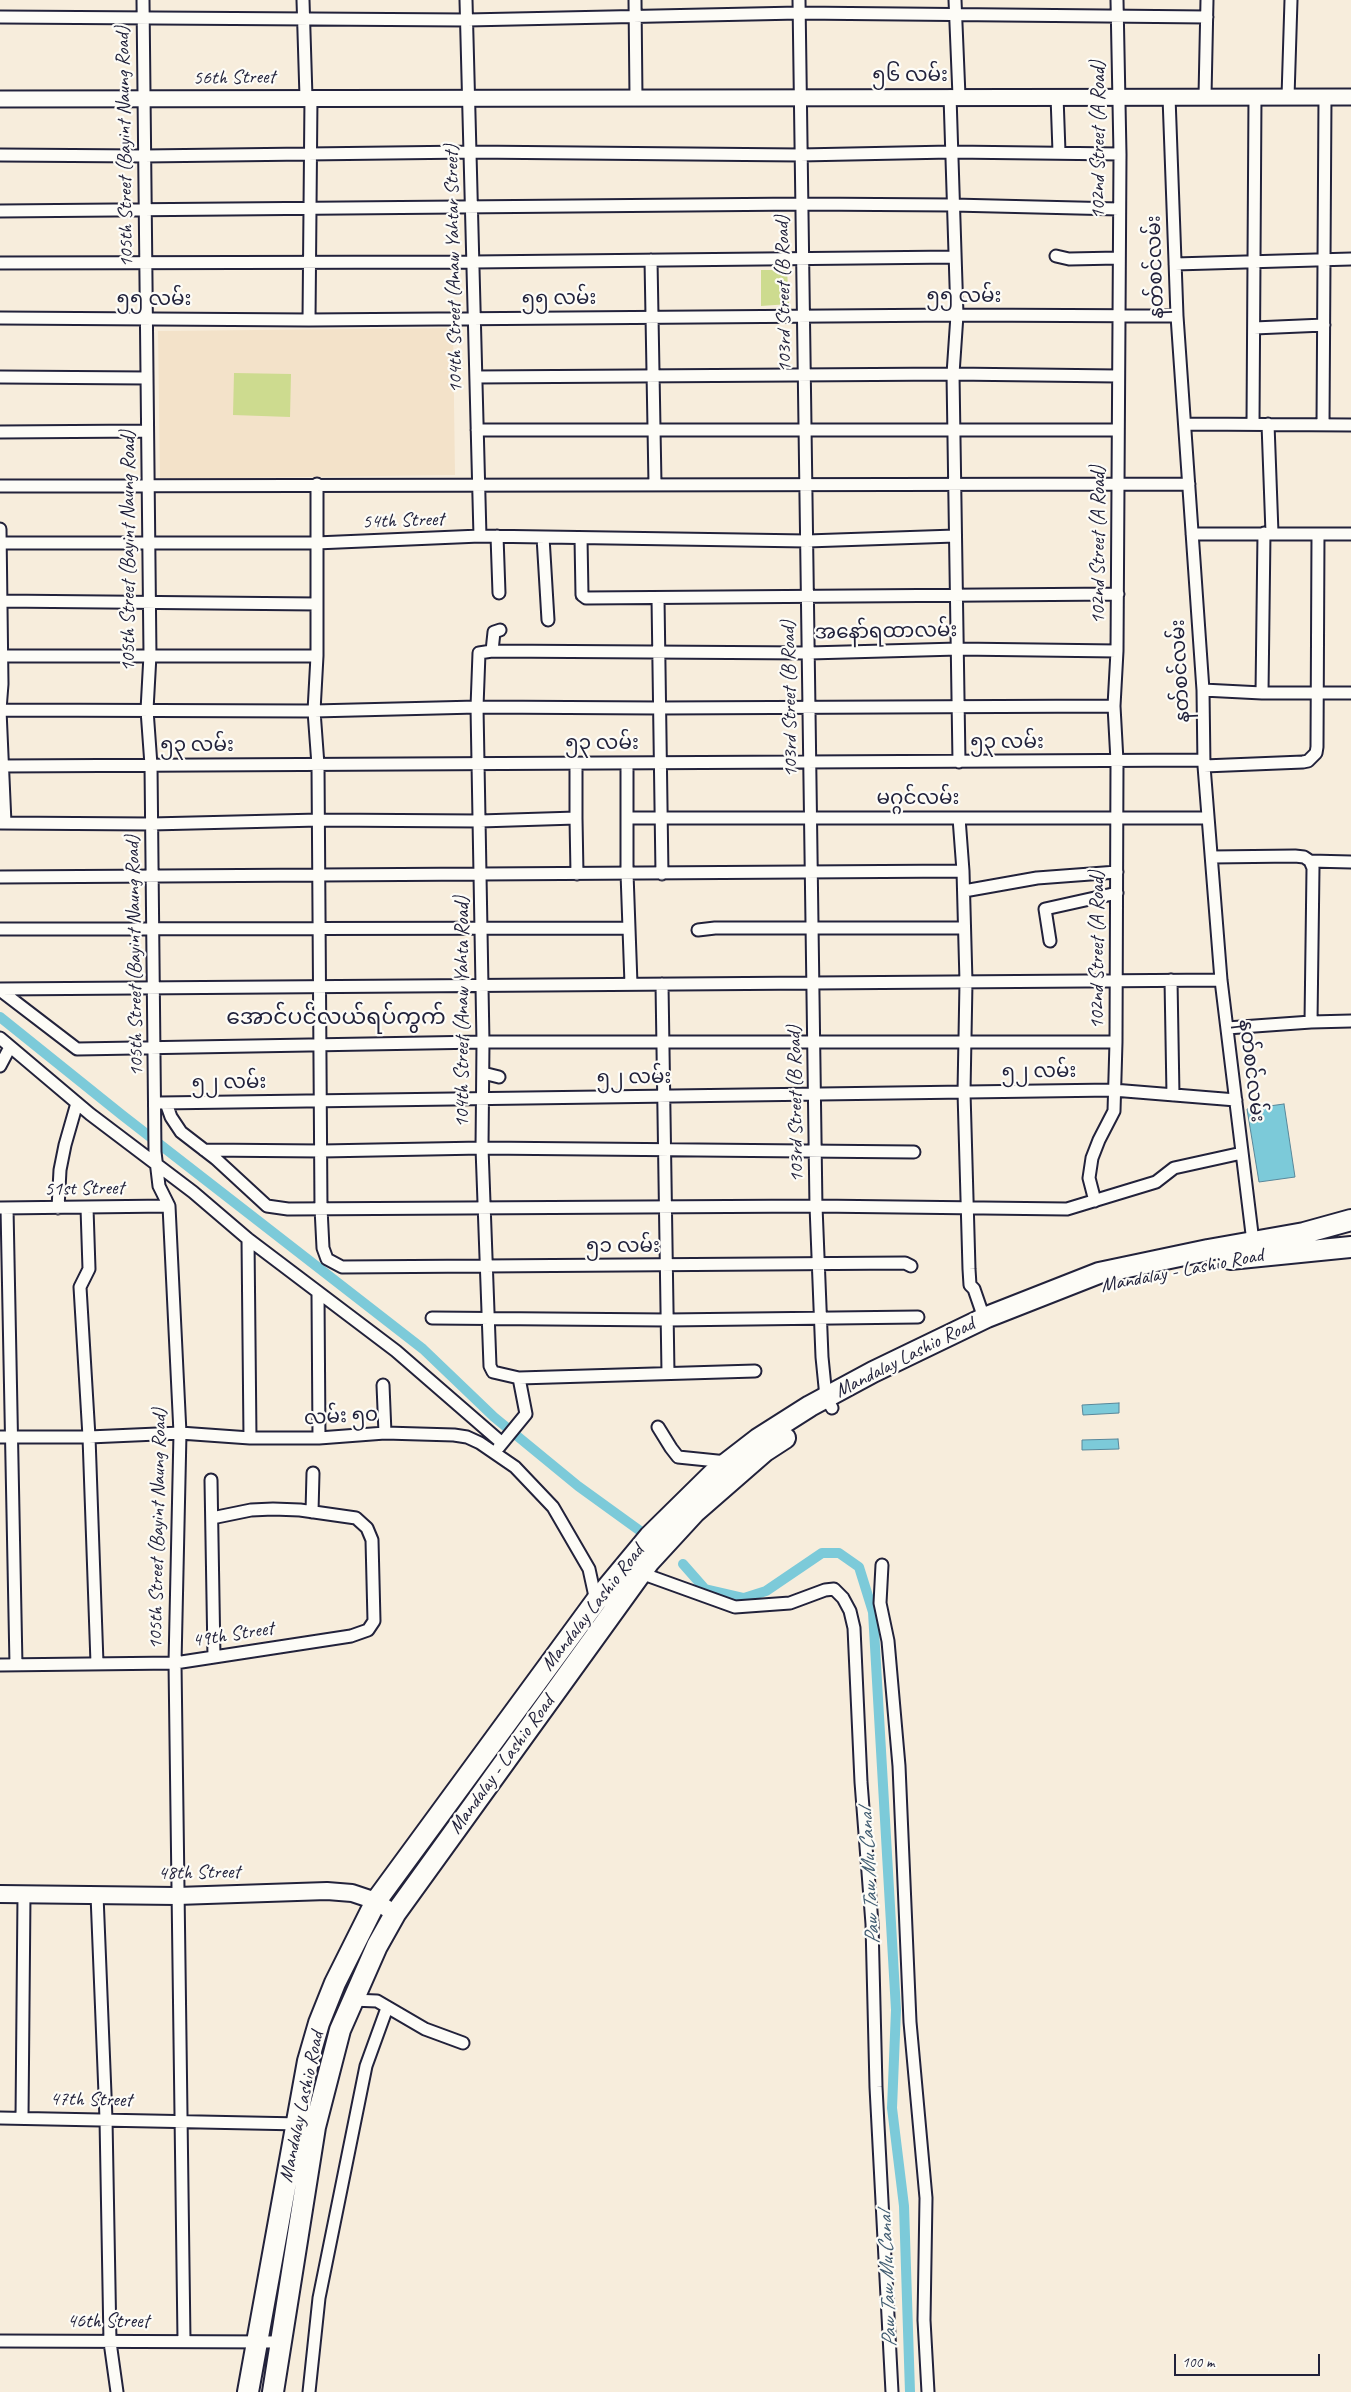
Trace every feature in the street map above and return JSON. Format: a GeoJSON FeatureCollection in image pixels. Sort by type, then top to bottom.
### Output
{"type":"FeatureCollection","features":[{"type":"Feature","properties":{"kind":"highway","name":"Mandalay Lashio Road"},"geometry":{"type":"LineString","coordinates":[[248,2392],[269,2274],[306,2125],[305,2077],[319,2023],[344,1966],[376,1901],[596,1600],[633,1570],[650,1536],[714,1473],[758,1439],[829,1403],[873,1372],[984,1318],[1099,1272],[1304,1233],[1351,1220]]}},
{"type":"Feature","properties":{"kind":"highway","name":"Mandalay - Lashio Road"},"geometry":{"type":"LineString","coordinates":[[272,2392],[291,2276],[306,2125],[327,2082],[340,2030],[352,2000],[395,1914],[633,1570],[695,1512],[765,1451],[829,1403],[953,1345],[1046,1304],[1100,1285],[1159,1271],[1235,1258],[1351,1246]]}},
{"type":"Feature","properties":{"kind":"highway"},"geometry":{"type":"LineString","coordinates":[[344,1966],[362,1978]]}},
{"type":"Feature","properties":{"kind":"highway"},"geometry":{"type":"LineString","coordinates":[[305,2077],[327,2082]]}},
{"type":"Feature","properties":{"kind":"highway"},"geometry":{"type":"LineString","coordinates":[[269,2274],[291,2276]]}},
{"type":"Feature","properties":{"kind":"main road","name":"48th Street"},"geometry":{"type":"LineString","coordinates":[[0,1894],[177,1896],[327,1891],[352,1893],[376,1901],[395,1914]]}},
{"type":"Feature","properties":{"kind":"street","name":"105th Street (Bayint Naung Road)"},"geometry":{"type":"LineString","coordinates":[[143,0],[146,431],[150,655],[147,710],[151,765],[154,1046],[161,1102],[156,1118],[155,1152],[159,1186],[169,1206],[180,1433],[175,1663],[184,2340]]}},
{"type":"Feature","properties":{"kind":"street"},"geometry":{"type":"LineString","coordinates":[[303,0],[309,97],[309,320]]}},
{"type":"Feature","properties":{"kind":"street","name":"104th Street (Anaw Yahtar Street)"},"geometry":{"type":"LineString","coordinates":[[466,0],[480,536]]}},
{"type":"Feature","properties":{"kind":"street"},"geometry":{"type":"LineString","coordinates":[[635,0],[636,97]]}},
{"type":"Feature","properties":{"kind":"street","name":"103rd Street (B Road)"},"geometry":{"type":"LineString","coordinates":[[799,0],[816,1206],[820,1317],[829,1403]]}},
{"type":"Feature","properties":{"kind":"street"},"geometry":{"type":"LineString","coordinates":[[955,0],[954,96],[951,152],[957,315],[953,374],[956,483],[955,536],[958,594],[957,707],[959,762]]}},
{"type":"Feature","properties":{"kind":"street","name":"102nd Street (A Road)"},"geometry":{"type":"LineString","coordinates":[[1095,1201],[1089,1178],[1092,1158],[1114,1111],[1113,1090],[1116,1042],[1117,761],[1114,706],[1118,594],[1119,483],[1117,376],[1120,154],[1117,0]]}},
{"type":"Feature","properties":{"kind":"street"},"geometry":{"type":"LineString","coordinates":[[1205,96],[1207,0]]}},
{"type":"Feature","properties":{"kind":"street"},"geometry":{"type":"LineString","coordinates":[[1288,97],[1291,0]]}},
{"type":"Feature","properties":{"kind":"street"},"geometry":{"type":"LineString","coordinates":[[0,17],[467,20],[799,14],[1207,17]]}},
{"type":"Feature","properties":{"kind":"street","name":"၅၆ လမ်း"},"geometry":{"type":"LineString","coordinates":[[468,99],[800,96],[1351,97]]}},
{"type":"Feature","properties":{"kind":"street"},"geometry":{"type":"LineString","coordinates":[[1057,96],[1058,152]]}},
{"type":"Feature","properties":{"kind":"street"},"geometry":{"type":"LineString","coordinates":[[1253,424],[1255,96]]}},
{"type":"Feature","properties":{"kind":"street","name":"56th Street"},"geometry":{"type":"LineString","coordinates":[[0,99],[309,97],[468,99]]}},
{"type":"Feature","properties":{"kind":"street","name":"နတ်စင်လမ်း"},"geometry":{"type":"LineString","coordinates":[[1168,97],[1176,316],[1186,424],[1203,690],[1204,763],[1208,818],[1221,980],[1253,1242]]}},
{"type":"Feature","properties":{"kind":"street"},"geometry":{"type":"LineString","coordinates":[[1323,425],[1325,97]]}},
{"type":"Feature","properties":{"kind":"street"},"geometry":{"type":"LineString","coordinates":[[0,155],[144,156],[470,152],[800,155],[951,152],[1120,154]]}},
{"type":"Feature","properties":{"kind":"street"},"geometry":{"type":"LineString","coordinates":[[0,211],[309,209],[471,205],[802,204],[953,204],[1119,209]]}},
{"type":"Feature","properties":{"kind":"street"},"geometry":{"type":"LineString","coordinates":[[1056,256],[1069,259],[1118,258]]}},
{"type":"Feature","properties":{"kind":"street"},"geometry":{"type":"LineString","coordinates":[[0,263],[473,262],[955,257]]}},
{"type":"Feature","properties":{"kind":"street"},"geometry":{"type":"LineString","coordinates":[[1175,264],[1255,260],[1351,259]]}},
{"type":"Feature","properties":{"kind":"street"},"geometry":{"type":"LineString","coordinates":[[651,260],[655,376],[655,484]]}},
{"type":"Feature","properties":{"kind":"street","name":"၅၅ လမ်း"},"geometry":{"type":"LineString","coordinates":[[0,318],[309,320],[957,315],[1176,316]]}},
{"type":"Feature","properties":{"kind":"street"},"geometry":{"type":"LineString","coordinates":[[1254,328],[1324,325]]}},
{"type":"Feature","properties":{"kind":"street"},"geometry":{"type":"LineString","coordinates":[[476,377],[953,374],[1117,376]]}},
{"type":"Feature","properties":{"kind":"street"},"geometry":{"type":"LineString","coordinates":[[0,377],[147,378]]}},
{"type":"Feature","properties":{"kind":"street"},"geometry":{"type":"LineString","coordinates":[[1186,424],[1351,426]]}},
{"type":"Feature","properties":{"kind":"street"},"geometry":{"type":"LineString","coordinates":[[1262,693],[1268,533],[1268,424]]}},
{"type":"Feature","properties":{"kind":"street"},"geometry":{"type":"LineString","coordinates":[[477,430],[955,428],[1117,430]]}},
{"type":"Feature","properties":{"kind":"street"},"geometry":{"type":"LineString","coordinates":[[0,432],[146,431]]}},
{"type":"Feature","properties":{"kind":"street"},"geometry":{"type":"LineString","coordinates":[[0,486],[148,488],[316,484],[1189,484]]}},
{"type":"Feature","properties":{"kind":"street"},"geometry":{"type":"LineString","coordinates":[[316,484],[318,656],[314,711],[318,765],[319,820],[322,1100],[321,1208]]}},
{"type":"Feature","properties":{"kind":"street"},"geometry":{"type":"LineString","coordinates":[[0,529],[2,823],[151,824],[319,820],[480,821],[576,818]]}},
{"type":"Feature","properties":{"kind":"street"},"geometry":{"type":"LineString","coordinates":[[1192,534],[1351,534]]}},
{"type":"Feature","properties":{"kind":"street"},"geometry":{"type":"LineString","coordinates":[[1316,693],[1318,534]]}},
{"type":"Feature","properties":{"kind":"street","name":"54th Street"},"geometry":{"type":"LineString","coordinates":[[0,544],[316,543],[480,536],[807,541],[955,536]]}},
{"type":"Feature","properties":{"kind":"street"},"geometry":{"type":"LineString","coordinates":[[497,536],[499,593]]}},
{"type":"Feature","properties":{"kind":"street"},"geometry":{"type":"LineString","coordinates":[[543,537],[548,620]]}},
{"type":"Feature","properties":{"kind":"street"},"geometry":{"type":"LineString","coordinates":[[581,538],[583,597],[1118,594]]}},
{"type":"Feature","properties":{"kind":"street"},"geometry":{"type":"LineString","coordinates":[[658,598],[662,874]]}},
{"type":"Feature","properties":{"kind":"street"},"geometry":{"type":"LineString","coordinates":[[1,601],[317,604]]}},
{"type":"Feature","properties":{"kind":"street"},"geometry":{"type":"LineString","coordinates":[[492,651],[494,632],[500,630]]}},
{"type":"Feature","properties":{"kind":"street","name":"အနော်ရထာလမ်း"},"geometry":{"type":"LineString","coordinates":[[478,657],[482,652],[492,651],[808,653],[958,649],[1117,651]]}},
{"type":"Feature","properties":{"kind":"street"},"geometry":{"type":"LineString","coordinates":[[0,656],[318,656]]}},
{"type":"Feature","properties":{"kind":"street","name":"104th Street (Anaw Yahta Road)"},"geometry":{"type":"LineString","coordinates":[[478,657],[476,707],[480,821],[483,1042],[482,1148],[487,1317],[490,1366],[493,1372],[519,1378]]}},
{"type":"Feature","properties":{"kind":"street"},"geometry":{"type":"LineString","coordinates":[[1203,690],[1262,693],[1351,693]]}},
{"type":"Feature","properties":{"kind":"street","name":"၅၃ လမ်း"},"geometry":{"type":"LineString","coordinates":[[1,766],[1117,761],[1204,763],[1308,761],[1314,756],[1317,747],[1316,693]]}},
{"type":"Feature","properties":{"kind":"street"},"geometry":{"type":"LineString","coordinates":[[0,710],[314,711],[476,707],[809,708],[1114,706]]}},
{"type":"Feature","properties":{"kind":"street"},"geometry":{"type":"LineString","coordinates":[[627,763],[627,873],[631,984]]}},
{"type":"Feature","properties":{"kind":"street"},"geometry":{"type":"LineString","coordinates":[[576,764],[577,874]]}},
{"type":"Feature","properties":{"kind":"street","name":"မဂ္ဂင်လမ်း"},"geometry":{"type":"LineString","coordinates":[[628,818],[1208,818]]}},
{"type":"Feature","properties":{"kind":"street"},"geometry":{"type":"LineString","coordinates":[[959,818],[964,891],[966,982],[964,1092],[966,1207],[970,1285],[974,1289],[984,1318]]}},
{"type":"Feature","properties":{"kind":"street"},"geometry":{"type":"LineString","coordinates":[[1212,857],[1295,856],[1310,860],[1351,862]]}},
{"type":"Feature","properties":{"kind":"street"},"geometry":{"type":"LineString","coordinates":[[1310,860],[1313,868],[1310,1022]]}},
{"type":"Feature","properties":{"kind":"street"},"geometry":{"type":"LineString","coordinates":[[0,877],[152,878],[319,875],[963,871]]}},
{"type":"Feature","properties":{"kind":"street"},"geometry":{"type":"LineString","coordinates":[[964,891],[1037,878],[1117,872]]}},
{"type":"Feature","properties":{"kind":"street"},"geometry":{"type":"LineString","coordinates":[[1050,941],[1045,909],[1117,892]]}},
{"type":"Feature","properties":{"kind":"street"},"geometry":{"type":"LineString","coordinates":[[0,929],[320,930],[481,927],[628,928]]}},
{"type":"Feature","properties":{"kind":"street"},"geometry":{"type":"LineString","coordinates":[[698,930],[964,928]]}},
{"type":"Feature","properties":{"kind":"street"},"geometry":{"type":"LineString","coordinates":[[1171,980],[1172,1096]]}},
{"type":"Feature","properties":{"kind":"street"},"geometry":{"type":"LineString","coordinates":[[0,989],[1221,980]]}},
{"type":"Feature","properties":{"kind":"street"},"geometry":{"type":"LineString","coordinates":[[662,984],[668,1373]]}},
{"type":"Feature","properties":{"kind":"street"},"geometry":{"type":"LineString","coordinates":[[0,989],[77,1049],[154,1046],[483,1042],[814,1044],[1116,1042]]}},
{"type":"Feature","properties":{"kind":"street"},"geometry":{"type":"LineString","coordinates":[[1227,1028],[1351,1021]]}},
{"type":"Feature","properties":{"kind":"street"},"geometry":{"type":"LineString","coordinates":[[0,1038],[77,1103],[156,1166],[193,1192],[248,1239],[318,1294],[396,1351],[502,1443]]}},
{"type":"Feature","properties":{"kind":"street"},"geometry":{"type":"LineString","coordinates":[[0,1066],[10,1047]]}},
{"type":"Feature","properties":{"kind":"street"},"geometry":{"type":"LineString","coordinates":[[483,1073],[499,1077]]}},
{"type":"Feature","properties":{"kind":"street","name":"၅၂ လမ်း"},"geometry":{"type":"LineString","coordinates":[[161,1102],[1113,1090],[1236,1100]]}},
{"type":"Feature","properties":{"kind":"street"},"geometry":{"type":"LineString","coordinates":[[161,1102],[175,1125],[266,1206],[288,1209],[816,1206],[1067,1209],[1156,1182],[1174,1168],[1242,1153]]}},
{"type":"Feature","properties":{"kind":"street"},"geometry":{"type":"LineString","coordinates":[[58,1208],[60,1170],[77,1103]]}},
{"type":"Feature","properties":{"kind":"street"},"geometry":{"type":"LineString","coordinates":[[204,1150],[322,1151],[482,1148],[914,1152]]}},
{"type":"Feature","properties":{"kind":"street","name":"51st Street"},"geometry":{"type":"LineString","coordinates":[[4,1208],[169,1206]]}},
{"type":"Feature","properties":{"kind":"street"},"geometry":{"type":"LineString","coordinates":[[4,1208],[12,1437],[16,1665]]}},
{"type":"Feature","properties":{"kind":"street"},"geometry":{"type":"LineString","coordinates":[[87,1208],[89,1269],[80,1287],[89,1437],[96,1663]]}},
{"type":"Feature","properties":{"kind":"street","name":"၅၁ လမ်း"},"geometry":{"type":"LineString","coordinates":[[321,1208],[323,1248],[327,1258],[334,1264],[342,1267],[486,1264],[667,1266],[905,1263],[911,1266]]}},
{"type":"Feature","properties":{"kind":"street"},"geometry":{"type":"LineString","coordinates":[[248,1239],[250,1438]]}},
{"type":"Feature","properties":{"kind":"street"},"geometry":{"type":"LineString","coordinates":[[318,1294],[319,1438]]}},
{"type":"Feature","properties":{"kind":"street"},"geometry":{"type":"LineString","coordinates":[[432,1318],[667,1320],[918,1317]]}},
{"type":"Feature","properties":{"kind":"street"},"geometry":{"type":"LineString","coordinates":[[495,1453],[524,1418],[526,1409],[519,1378],[755,1371]]}},
{"type":"Feature","properties":{"kind":"street"},"geometry":{"type":"LineString","coordinates":[[382,1385],[385,1433]]}},
{"type":"Feature","properties":{"kind":"street"},"geometry":{"type":"LineString","coordinates":[[658,1427],[670,1448],[678,1456],[728,1462]]}},
{"type":"Feature","properties":{"kind":"street","name":"လမ်း ၅၀"},"geometry":{"type":"LineString","coordinates":[[0,1437],[89,1437],[180,1433],[250,1438],[319,1438],[385,1433],[454,1435],[480,1443],[515,1467],[553,1506],[589,1569],[596,1600]]}},
{"type":"Feature","properties":{"kind":"street"},"geometry":{"type":"LineString","coordinates":[[212,1518],[251,1510],[312,1512],[313,1473]]}},
{"type":"Feature","properties":{"kind":"street"},"geometry":{"type":"LineString","coordinates":[[211,1480],[214,1657]]}},
{"type":"Feature","properties":{"kind":"street","name":"49th Street"},"geometry":{"type":"LineString","coordinates":[[0,1665],[175,1663],[351,1636],[368,1630],[374,1621],[372,1540],[367,1528],[356,1518],[312,1512]]}},
{"type":"Feature","properties":{"kind":"street"},"geometry":{"type":"LineString","coordinates":[[882,1565],[880,1603],[888,1641],[899,1766],[910,2022],[926,2198],[924,2320],[928,2392]]}},
{"type":"Feature","properties":{"kind":"street"},"geometry":{"type":"LineString","coordinates":[[633,1570],[735,1607],[790,1603],[825,1590],[834,1589],[843,1598],[850,1611],[854,1628],[861,1782],[872,1924],[876,2087],[892,2392]]}},
{"type":"Feature","properties":{"kind":"street"},"geometry":{"type":"LineString","coordinates":[[22,2118],[24,1895]]}},
{"type":"Feature","properties":{"kind":"street"},"geometry":{"type":"LineString","coordinates":[[97,1895],[106,2119],[110,2342],[117,2392]]}},
{"type":"Feature","properties":{"kind":"street"},"geometry":{"type":"LineString","coordinates":[[352,2000],[372,2000],[425,2029],[463,2044]]}},
{"type":"Feature","properties":{"kind":"street"},"geometry":{"type":"LineString","coordinates":[[309,2392],[319,2298],[366,2066],[387,2008]]}},
{"type":"Feature","properties":{"kind":"street","name":"47th Street"},"geometry":{"type":"LineString","coordinates":[[0,2118],[306,2125]]}},
{"type":"Feature","properties":{"kind":"street","name":"46th Street"},"geometry":{"type":"LineString","coordinates":[[0,2341],[256,2340],[281,2342]]}},
{"type":"Feature","properties":{"kind":"shaded area"},"geometry":{"type":"Polygon","coordinates":[[[453,328],[455,475],[160,479],[158,331],[453,328]]]}},
{"type":"Feature","properties":{"kind":"green space"},"geometry":{"type":"Polygon","coordinates":[[[761,270],[787,270],[789,304],[761,306],[761,270]]]}},
{"type":"Feature","properties":{"kind":"green space"},"geometry":{"type":"Polygon","coordinates":[[[234,373],[291,374],[290,417],[233,415],[234,373]]]}},
{"type":"Feature","properties":{"kind":"water"},"geometry":{"type":"Polygon","coordinates":[[[1284,1104],[1295,1177],[1259,1182],[1247,1109],[1284,1104]]]}},
{"type":"Feature","properties":{"kind":"water"},"geometry":{"type":"Polygon","coordinates":[[[1119,1403],[1119,1413],[1083,1415],[1082,1405],[1119,1403]]]}},
{"type":"Feature","properties":{"kind":"water"},"geometry":{"type":"Polygon","coordinates":[[[1118,1439],[1119,1449],[1082,1450],[1082,1440],[1118,1439]]]}},
{"type":"Feature","properties":{"kind":"waterway"},"geometry":{"type":"LineString","coordinates":[[0,1017],[122,1115],[423,1349],[494,1417],[578,1486],[643,1533]]}},
{"type":"Feature","properties":{"kind":"waterway","name":"Paw Taw Mu Canal"},"geometry":{"type":"LineString","coordinates":[[683,1564],[705,1589],[744,1598],[766,1591],[822,1553],[839,1553],[859,1567],[873,1612],[896,2010],[892,2108],[904,2206],[910,2392]]}},
{"type":"Feature","properties":{"kind":"district","name":"အောင်ပင်လယ်ရပ်ကွက်"},"geometry":{"type":"Point","coordinates":[336,1018]}}]}
